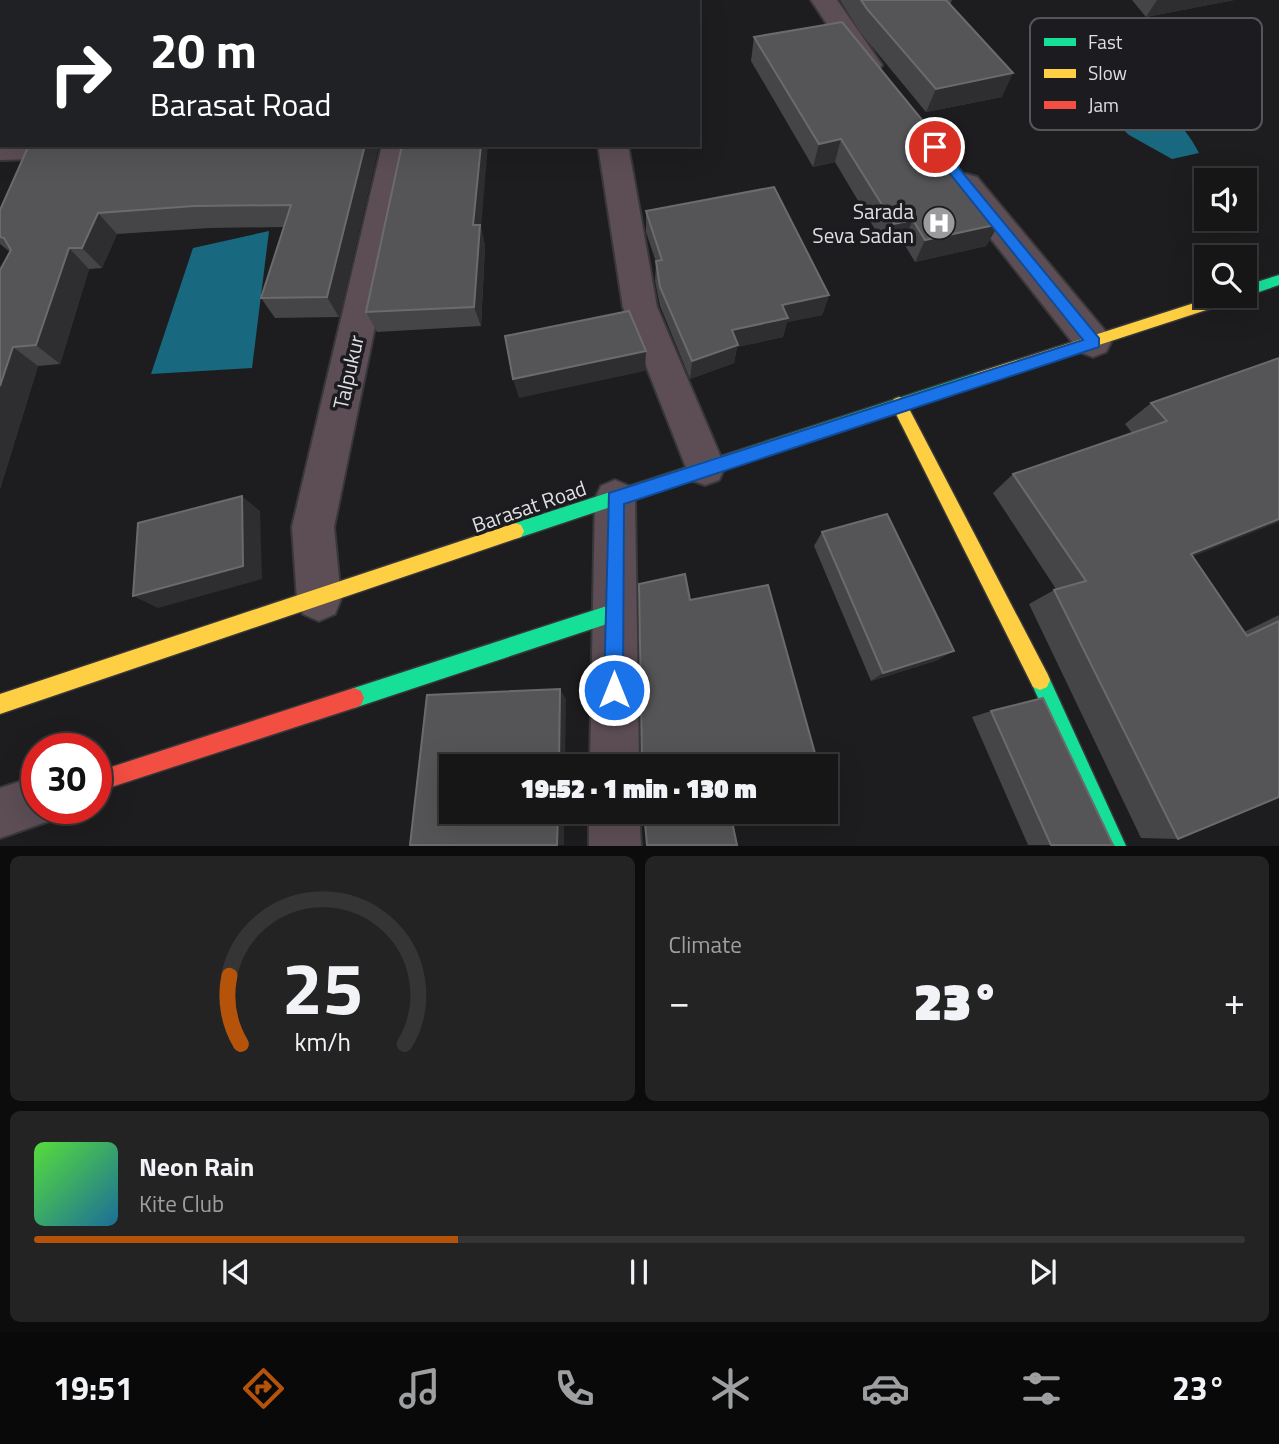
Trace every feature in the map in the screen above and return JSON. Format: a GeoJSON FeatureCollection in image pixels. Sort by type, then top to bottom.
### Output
{"type":"FeatureCollection","features":[{"type":"Feature","properties":{"kind":"main road"},"geometry":{"type":"LineString","coordinates":[[1257,288],[1279,280]]}},
{"type":"Feature","properties":{"kind":"main road","name":"Barasat Road"},"geometry":{"type":"LineString","coordinates":[[0,704],[705,467],[1196,308]]}},
{"type":"Feature","properties":{"kind":"main road"},"geometry":{"type":"LineString","coordinates":[[899,404],[949,495],[1051,699],[1116,845]]}},
{"type":"Feature","properties":{"kind":"main road"},"geometry":{"type":"LineString","coordinates":[[112,777],[613,613]]}},
{"type":"Feature","properties":{"kind":"street"},"geometry":{"type":"LineString","coordinates":[[824,0],[847,38],[882,82]]}},
{"type":"Feature","properties":{"kind":"street"},"geometry":{"type":"LineString","coordinates":[[0,150],[100,147]]}},
{"type":"Feature","properties":{"kind":"street","name":"Talpukur"},"geometry":{"type":"LineString","coordinates":[[318,599],[313,527],[397,147]]}},
{"type":"Feature","properties":{"kind":"street"},"geometry":{"type":"LineString","coordinates":[[613,147],[640,307],[705,467]]}},
{"type":"Feature","properties":{"kind":"street"},"geometry":{"type":"LineString","coordinates":[[944,158],[1093,342]]}},
{"type":"Feature","properties":{"kind":"street"},"geometry":{"type":"LineString","coordinates":[[614,754],[615,499]]}},
{"type":"Feature","properties":{"kind":"street"},"geometry":{"type":"LineString","coordinates":[[0,813],[21,806]]}},
{"type":"Feature","properties":{"kind":"street"},"geometry":{"type":"LineString","coordinates":[[614,824],[615,845]]}},
{"type":"Feature","properties":{"kind":"water"},"geometry":{"type":"Polygon","coordinates":[[[1124,130],[1184,130],[1199,153],[1172,159],[1124,130]]]}},
{"type":"Feature","properties":{"kind":"water"},"geometry":{"type":"Polygon","coordinates":[[[269,231],[252,368],[151,374],[193,248],[269,231]]]}},
{"type":"Feature","properties":{"kind":"building"},"geometry":{"type":"Polygon","coordinates":[[[861,0],[946,0],[1013,73],[936,89],[861,0]]]}},
{"type":"Feature","properties":{"kind":"building"},"geometry":{"type":"Polygon","coordinates":[[[842,22],[941,143],[999,224],[925,240],[913,220],[894,224],[841,139],[819,144],[754,37],[842,22]]]}},
{"type":"Feature","properties":{"kind":"building"},"geometry":{"type":"Polygon","coordinates":[[[28,147],[364,147],[327,297],[261,298],[291,205],[194,206],[98,213],[82,248],[69,248],[36,345],[13,347],[0,386],[0,270],[11,250],[4,238],[0,237],[0,210],[28,147]]]}},
{"type":"Feature","properties":{"kind":"building"},"geometry":{"type":"Polygon","coordinates":[[[402,147],[481,147],[473,225],[480,225],[474,307],[366,312],[402,147]]]}},
{"type":"Feature","properties":{"kind":"building"},"geometry":{"type":"Polygon","coordinates":[[[774,187],[829,295],[782,305],[788,318],[732,330],[738,345],[692,361],[660,287],[656,261],[662,260],[646,211],[774,187]]]}},
{"type":"Feature","properties":{"kind":"building"},"geometry":{"type":"Polygon","coordinates":[[[629,311],[646,351],[513,379],[505,336],[629,311]]]}},
{"type":"Feature","properties":{"kind":"building"},"geometry":{"type":"Polygon","coordinates":[[[1279,358],[1279,519],[1191,554],[1247,636],[1279,621],[1279,797],[1178,839],[1054,590],[1086,581],[1013,474],[1167,421],[1151,403],[1279,358]]]}},
{"type":"Feature","properties":{"kind":"building"},"geometry":{"type":"Polygon","coordinates":[[[242,496],[243,566],[133,596],[138,523],[242,496]]]}},
{"type":"Feature","properties":{"kind":"building"},"geometry":{"type":"Polygon","coordinates":[[[887,514],[954,651],[883,673],[822,532],[887,514]]]}},
{"type":"Feature","properties":{"kind":"building"},"geometry":{"type":"Polygon","coordinates":[[[685,574],[690,600],[768,585],[815,754],[642,754],[639,584],[685,574]]]}},
{"type":"Feature","properties":{"kind":"building"},"geometry":{"type":"Polygon","coordinates":[[[560,689],[559,754],[439,754],[439,824],[558,824],[557,845],[410,845],[427,695],[560,689]]]}},
{"type":"Feature","properties":{"kind":"building"},"geometry":{"type":"Polygon","coordinates":[[[1043,698],[1113,845],[1051,845],[991,711],[1043,698]]]}},
{"type":"Feature","properties":{"kind":"building"},"geometry":{"type":"Polygon","coordinates":[[[645,824],[733,824],[737,845],[647,845],[645,824]]]}},
{"type":"Feature","properties":{"kind":"traffic: fast"},"geometry":{"type":"LineString","coordinates":[[1257,288],[1279,280]]}},
{"type":"Feature","properties":{"kind":"traffic: fast"},"geometry":{"type":"LineString","coordinates":[[515,531],[979,378]]}},
{"type":"Feature","properties":{"kind":"traffic: fast"},"geometry":{"type":"LineString","coordinates":[[354,698],[613,613]]}},
{"type":"Feature","properties":{"kind":"traffic: fast"},"geometry":{"type":"LineString","coordinates":[[1040,680],[1116,846]]}},
{"type":"Feature","properties":{"kind":"traffic: slow"},"geometry":{"type":"LineString","coordinates":[[979,378],[1195,308]]}},
{"type":"Feature","properties":{"kind":"traffic: slow"},"geometry":{"type":"LineString","coordinates":[[899,404],[1040,680]]}},
{"type":"Feature","properties":{"kind":"traffic: slow"},"geometry":{"type":"LineString","coordinates":[[0,704],[515,531]]}},
{"type":"Feature","properties":{"kind":"traffic: jam"},"geometry":{"type":"LineString","coordinates":[[112,777],[354,698]]}},
{"type":"Feature","properties":{"kind":"place","name":"Sarada Seva Sadan"},"geometry":{"type":"Point","coordinates":[939,223]}},
{"type":"Feature","properties":{"kind":"route"},"geometry":{"type":"LineString","coordinates":[[614,690],[615,499],[705,467],[1093,342],[935,147]]}}]}
